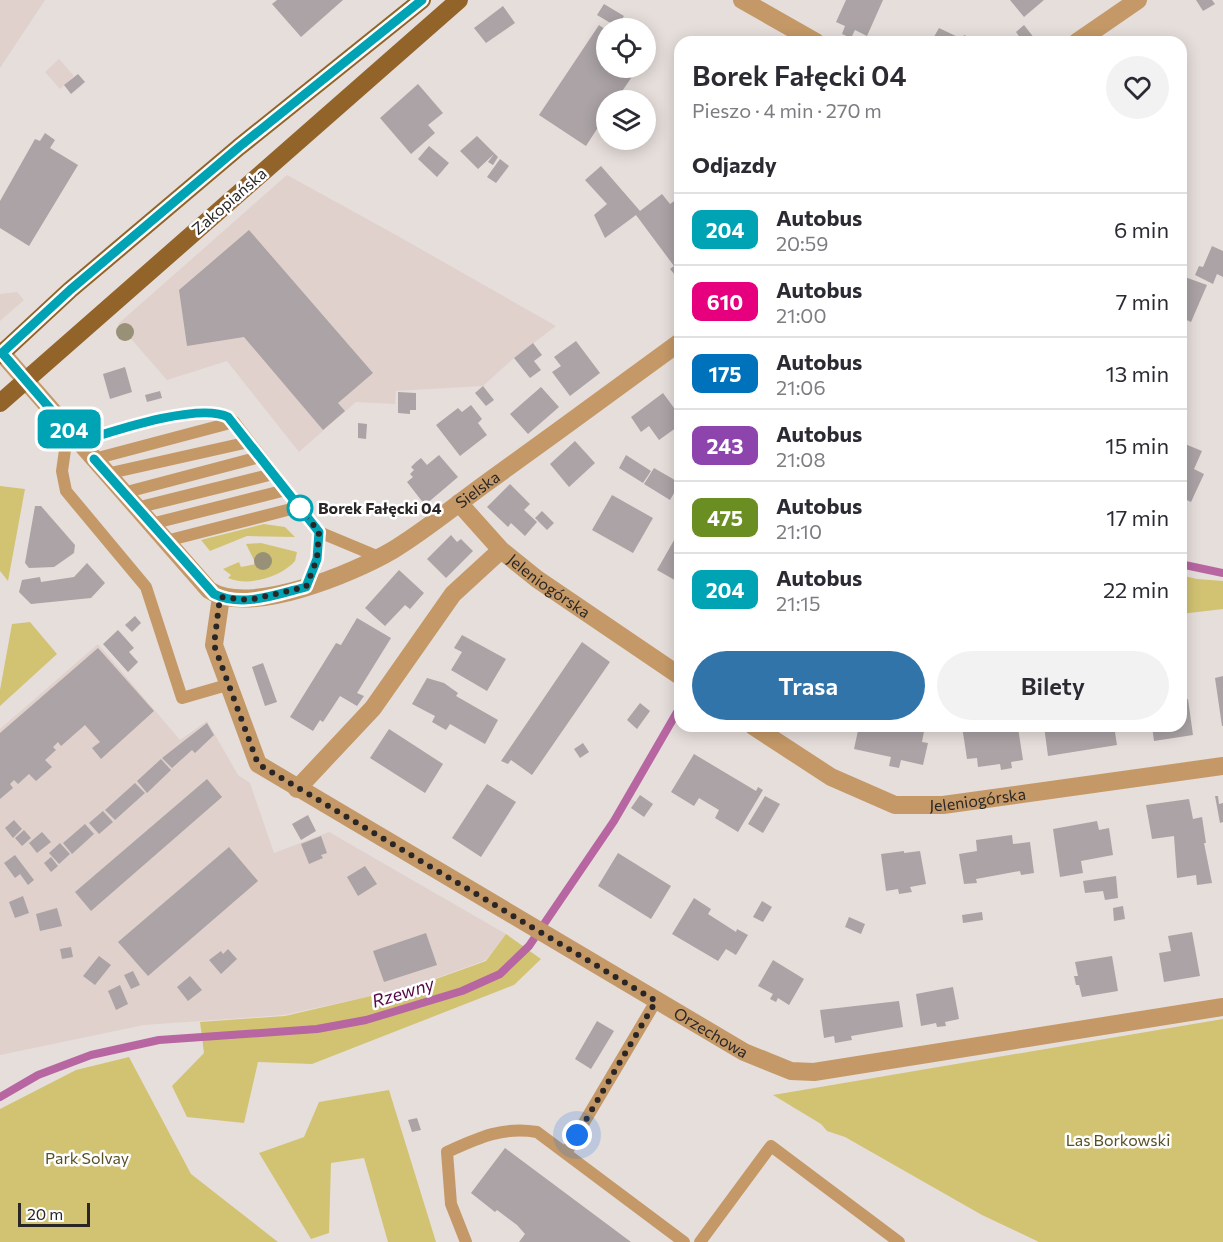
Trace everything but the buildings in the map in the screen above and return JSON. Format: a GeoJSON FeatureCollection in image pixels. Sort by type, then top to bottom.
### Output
{"type":"FeatureCollection","features":[{"type":"Feature","properties":{"kind":"main road","name":"Zakopiańska"},"geometry":{"type":"LineString","coordinates":[[1,353],[70,290],[239,147],[422,0]]}},
{"type":"Feature","properties":{"kind":"main road","name":"Zakopiańska"},"geometry":{"type":"LineString","coordinates":[[0,403],[459,0]]}},
{"type":"Feature","properties":{"kind":"street"},"geometry":{"type":"LineString","coordinates":[[742,0],[805,36]]}},
{"type":"Feature","properties":{"kind":"street"},"geometry":{"type":"LineString","coordinates":[[1086,36],[1138,0]]}},
{"type":"Feature","properties":{"kind":"street","name":"Sielska"},"geometry":{"type":"LineString","coordinates":[[220,597],[249,600],[306,587],[379,557],[406,541],[674,346]]}},
{"type":"Feature","properties":{"kind":"street"},"geometry":{"type":"LineString","coordinates":[[1,353],[27,379],[106,474],[209,590],[220,597]]}},
{"type":"Feature","properties":{"kind":"street","name":"Jeleniogórska"},"geometry":{"type":"LineString","coordinates":[[459,503],[501,550],[537,579],[674,672]]}},
{"type":"Feature","properties":{"kind":"street"},"geometry":{"type":"LineString","coordinates":[[297,789],[373,708],[453,594],[501,550]]}},
{"type":"Feature","properties":{"kind":"street","name":"Orzechowa"},"geometry":{"type":"LineString","coordinates":[[220,597],[214,645],[258,764],[744,1052],[791,1071],[814,1072],[1223,1007]]}},
{"type":"Feature","properties":{"kind":"street","name":"Jeleniogórska"},"geometry":{"type":"LineString","coordinates":[[762,732],[831,777],[896,805],[943,805],[1223,766]]}},
{"type":"Feature","properties":{"kind":"lane"},"geometry":{"type":"LineString","coordinates":[[227,685],[182,698],[146,587],[66,491],[62,471],[74,436],[193,412],[219,413],[234,422],[319,532],[379,557]]}},
{"type":"Feature","properties":{"kind":"lane"},"geometry":{"type":"LineString","coordinates":[[94,459],[234,422]]}},
{"type":"Feature","properties":{"kind":"lane"},"geometry":{"type":"LineString","coordinates":[[106,474],[249,442]]}},
{"type":"Feature","properties":{"kind":"lane"},"geometry":{"type":"LineString","coordinates":[[123,493],[260,457]]}},
{"type":"Feature","properties":{"kind":"lane"},"geometry":{"type":"LineString","coordinates":[[136,507],[273,474]]}},
{"type":"Feature","properties":{"kind":"lane"},"geometry":{"type":"LineString","coordinates":[[151,524],[286,490]]}},
{"type":"Feature","properties":{"kind":"lane"},"geometry":{"type":"LineString","coordinates":[[166,541],[299,507]]}},
{"type":"Feature","properties":{"kind":"lane"},"geometry":{"type":"LineString","coordinates":[[306,587],[317,559],[319,532]]}},
{"type":"Feature","properties":{"kind":"lane"},"geometry":{"type":"LineString","coordinates":[[566,1153],[656,1001]]}},
{"type":"Feature","properties":{"kind":"lane"},"geometry":{"type":"LineString","coordinates":[[466,1242],[451,1204],[447,1152],[485,1135],[518,1128],[537,1132],[684,1242]]}},
{"type":"Feature","properties":{"kind":"lane"},"geometry":{"type":"LineString","coordinates":[[700,1242],[771,1146],[899,1242]]}},
{"type":"Feature","properties":{"kind":"shaded area"},"geometry":{"type":"Polygon","coordinates":[[[0,0],[45,0],[0,68],[0,0]]]}},
{"type":"Feature","properties":{"kind":"shaded area"},"geometry":{"type":"Polygon","coordinates":[[[59,59],[74,76],[60,89],[45,72],[59,59]]]}},
{"type":"Feature","properties":{"kind":"shaded area"},"geometry":{"type":"Polygon","coordinates":[[[287,175],[556,326],[514,358],[483,386],[396,391],[395,404],[356,402],[299,452],[227,361],[167,380],[118,324],[287,175]]]}},
{"type":"Feature","properties":{"kind":"shaded area"},"geometry":{"type":"Polygon","coordinates":[[[17,292],[24,300],[0,321],[0,294],[17,292]]]}},
{"type":"Feature","properties":{"kind":"shaded area"},"geometry":{"type":"Polygon","coordinates":[[[98,644],[180,740],[207,721],[238,775],[250,783],[274,853],[329,832],[506,934],[486,960],[374,1001],[371,996],[284,1015],[144,1025],[0,1055],[0,729],[98,644]]]}},
{"type":"Feature","properties":{"kind":"green space"},"geometry":{"type":"Polygon","coordinates":[[[0,486],[25,489],[8,581],[0,571],[0,486]]]}},
{"type":"Feature","properties":{"kind":"green space"},"geometry":{"type":"Polygon","coordinates":[[[264,524],[285,527],[295,537],[247,536],[210,551],[201,540],[264,524]]]}},
{"type":"Feature","properties":{"kind":"green space"},"geometry":{"type":"Polygon","coordinates":[[[261,543],[297,552],[295,561],[281,572],[264,579],[236,581],[228,578],[231,575],[223,569],[239,562],[241,567],[256,564],[246,544],[261,543]]]}},
{"type":"Feature","properties":{"kind":"green space"},"geometry":{"type":"Polygon","coordinates":[[[1187,577],[1223,581],[1223,609],[1187,613],[1187,577]]]}},
{"type":"Feature","properties":{"kind":"green space"},"geometry":{"type":"Polygon","coordinates":[[[30,622],[57,654],[0,706],[0,690],[12,624],[30,622]]]}},
{"type":"Feature","properties":{"kind":"green space"},"geometry":{"type":"Polygon","coordinates":[[[506,934],[541,959],[514,985],[312,1064],[258,1062],[244,1123],[187,1117],[172,1086],[204,1053],[200,1022],[285,1016],[371,996],[375,1001],[486,961],[506,934]]]}},
{"type":"Feature","properties":{"kind":"green space","name":"Las Borkowski"},"geometry":{"type":"Polygon","coordinates":[[[1223,1019],[1223,1242],[1039,1242],[982,1215],[845,1137],[827,1131],[821,1124],[773,1095],[1223,1019]]]}},
{"type":"Feature","properties":{"kind":"green space","name":"Park Solvay"},"geometry":{"type":"Polygon","coordinates":[[[129,1057],[191,1174],[278,1242],[0,1242],[0,1109],[76,1070],[129,1057]]]}},
{"type":"Feature","properties":{"kind":"green space"},"geometry":{"type":"Polygon","coordinates":[[[389,1090],[436,1242],[388,1242],[364,1158],[331,1163],[329,1233],[311,1239],[259,1153],[304,1137],[319,1102],[389,1090]]]}},
{"type":"Feature","properties":{"kind":"waterway","name":"Rzewny"},"geometry":{"type":"LineString","coordinates":[[1187,565],[1223,573]]}},
{"type":"Feature","properties":{"kind":"waterway","name":"Rzewny"},"geometry":{"type":"LineString","coordinates":[[0,1097],[38,1075],[91,1055],[159,1040],[317,1029],[366,1020],[462,991],[500,974],[529,946],[614,821],[674,717]]}},
{"type":"Feature","properties":{"kind":"bus line","name":"204"},"geometry":{"type":"LineString","coordinates":[[94,459],[214,594],[231,600],[249,600],[306,587],[317,559],[319,532],[228,417],[213,412],[193,412],[79,442],[27,379],[2,353],[70,290],[239,147],[422,0]]}},
{"type":"Feature","properties":{"kind":"place","name":"Borek Fałęcki 04"},"geometry":{"type":"Point","coordinates":[300,508]}},
{"type":"Feature","properties":{"kind":"route"},"geometry":{"type":"LineString","coordinates":[[300,508],[319,532],[317,559],[306,587],[249,600],[231,600],[220,597],[214,645],[258,764],[656,1001],[577,1135]]}}]}
